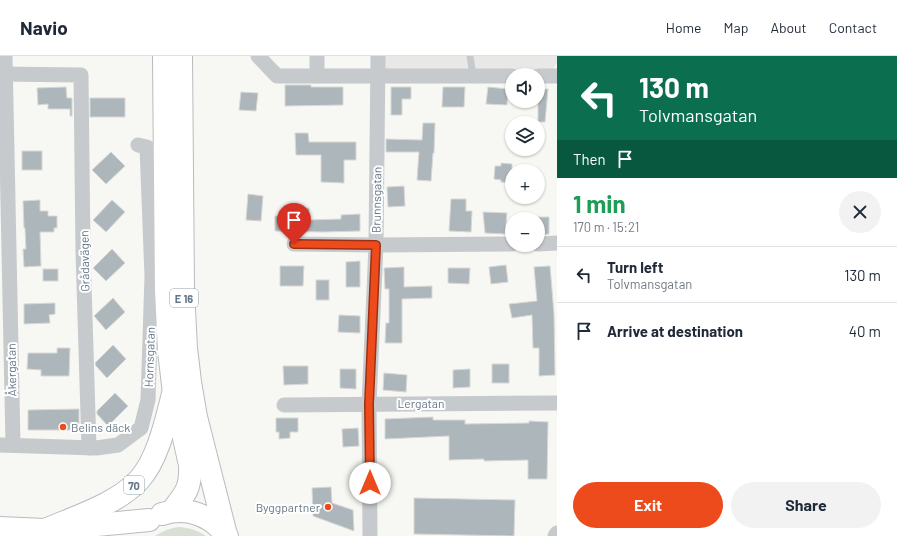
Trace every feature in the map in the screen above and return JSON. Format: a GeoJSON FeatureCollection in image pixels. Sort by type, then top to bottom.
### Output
{"type":"FeatureCollection","features":[{"type":"Feature","properties":{"kind":"highway","name":"E 16"},"geometry":{"type":"LineString","coordinates":[[164,56],[166,290],[169,351],[174,393],[190,465],[190,476],[187,491],[172,511]]}},
{"type":"Feature","properties":{"kind":"highway","name":"E 16"},"geometry":{"type":"LineString","coordinates":[[181,56],[183,290],[186,348],[196,417],[226,536]]}},
{"type":"Feature","properties":{"kind":"highway","name":"70"},"geometry":{"type":"LineString","coordinates":[[44,530],[114,500],[129,490],[140,479],[156,449],[174,393]]}},
{"type":"Feature","properties":{"kind":"highway"},"geometry":{"type":"LineString","coordinates":[[133,536],[142,525],[156,516],[172,511],[185,511],[198,514],[214,522],[226,536]]}},
{"type":"Feature","properties":{"kind":"highway","name":"70"},"geometry":{"type":"LineString","coordinates":[[0,528],[44,530],[149,520]]}},
{"type":"Feature","properties":{"kind":"street","name":"Åkergatan"},"geometry":{"type":"LineString","coordinates":[[5,56],[2,74],[5,260],[7,279],[6,445]]}},
{"type":"Feature","properties":{"kind":"street"},"geometry":{"type":"LineString","coordinates":[[258,56],[276,76],[505,76]]}},
{"type":"Feature","properties":{"kind":"street"},"geometry":{"type":"LineString","coordinates":[[317,56],[317,76]]}},
{"type":"Feature","properties":{"kind":"street","name":"Brunnsgatan"},"geometry":{"type":"LineString","coordinates":[[370,536],[369,404],[376,245],[378,56]]}},
{"type":"Feature","properties":{"kind":"street","name":"Grådavägen"},"geometry":{"type":"LineString","coordinates":[[2,74],[81,75],[83,252],[89,448]]}},
{"type":"Feature","properties":{"kind":"street"},"geometry":{"type":"LineString","coordinates":[[545,76],[557,76]]}},
{"type":"Feature","properties":{"kind":"street","name":"Hornsgatan"},"geometry":{"type":"LineString","coordinates":[[6,445],[96,448],[118,445],[141,428],[148,400],[152,276],[147,147],[138,145]]}},
{"type":"Feature","properties":{"kind":"street"},"geometry":{"type":"LineString","coordinates":[[545,244],[557,243]]}},
{"type":"Feature","properties":{"kind":"street"},"geometry":{"type":"LineString","coordinates":[[294,244],[505,244]]}},
{"type":"Feature","properties":{"kind":"street","name":"Lergatan"},"geometry":{"type":"LineString","coordinates":[[284,405],[557,403]]}},
{"type":"Feature","properties":{"kind":"lane"},"geometry":{"type":"LineString","coordinates":[[470,56],[473,76]]}},
{"type":"Feature","properties":{"kind":"shaded area"},"geometry":{"type":"Polygon","coordinates":[[[385,56],[557,56],[557,63],[553,69],[505,68],[505,70],[394,72],[385,69],[385,56]]]}},
{"type":"Feature","properties":{"kind":"shaded area"},"geometry":{"type":"Polygon","coordinates":[[[179,527],[200,532],[206,536],[155,536],[167,530],[179,527]]]}},
{"type":"Feature","properties":{"kind":"building"},"geometry":{"type":"Polygon","coordinates":[[[285,85],[343,87],[343,105],[285,106],[285,85]]]}},
{"type":"Feature","properties":{"kind":"building"},"geometry":{"type":"Polygon","coordinates":[[[66,87],[67,98],[72,98],[72,116],[70,116],[70,109],[48,109],[48,104],[38,105],[37,88],[66,87]]]}},
{"type":"Feature","properties":{"kind":"building"},"geometry":{"type":"Polygon","coordinates":[[[391,87],[411,87],[411,99],[402,99],[402,115],[391,115],[391,87]]]}},
{"type":"Feature","properties":{"kind":"building"},"geometry":{"type":"Polygon","coordinates":[[[443,87],[465,87],[464,107],[442,107],[443,87]]]}},
{"type":"Feature","properties":{"kind":"building"},"geometry":{"type":"Polygon","coordinates":[[[488,87],[505,89],[505,105],[486,104],[488,87]]]}},
{"type":"Feature","properties":{"kind":"building"},"geometry":{"type":"Polygon","coordinates":[[[545,89],[548,89],[545,122],[545,116],[538,116],[538,108],[545,108],[545,89]]]}},
{"type":"Feature","properties":{"kind":"building"},"geometry":{"type":"Polygon","coordinates":[[[241,92],[258,93],[256,111],[239,110],[241,92]]]}},
{"type":"Feature","properties":{"kind":"building"},"geometry":{"type":"Polygon","coordinates":[[[90,98],[125,98],[125,117],[90,117],[90,98]]]}},
{"type":"Feature","properties":{"kind":"building"},"geometry":{"type":"Polygon","coordinates":[[[423,123],[435,123],[431,181],[417,180],[419,152],[386,152],[386,139],[422,140],[423,123]]]}},
{"type":"Feature","properties":{"kind":"building"},"geometry":{"type":"Polygon","coordinates":[[[295,133],[308,133],[309,142],[356,142],[356,160],[344,160],[344,183],[321,182],[321,155],[296,155],[295,133]]]}},
{"type":"Feature","properties":{"kind":"building"},"geometry":{"type":"Polygon","coordinates":[[[22,151],[42,151],[42,170],[22,170],[22,151]]]}},
{"type":"Feature","properties":{"kind":"building"},"geometry":{"type":"Polygon","coordinates":[[[111,152],[125,166],[106,184],[92,170],[111,152]]]}},
{"type":"Feature","properties":{"kind":"building"},"geometry":{"type":"Polygon","coordinates":[[[501,163],[512,164],[505,164],[505,182],[494,179],[495,166],[501,166],[501,163]]]}},
{"type":"Feature","properties":{"kind":"building"},"geometry":{"type":"Polygon","coordinates":[[[404,186],[405,206],[388,207],[387,187],[404,186]]]}},
{"type":"Feature","properties":{"kind":"building"},"geometry":{"type":"Polygon","coordinates":[[[248,194],[263,196],[261,221],[246,220],[248,194]]]}},
{"type":"Feature","properties":{"kind":"building"},"geometry":{"type":"Polygon","coordinates":[[[451,199],[466,199],[466,211],[472,211],[471,232],[449,231],[451,199]]]}},
{"type":"Feature","properties":{"kind":"building"},"geometry":{"type":"Polygon","coordinates":[[[40,200],[40,211],[48,211],[48,216],[57,216],[57,228],[54,228],[54,232],[40,232],[41,266],[24,267],[23,249],[26,249],[23,201],[40,200]]]}},
{"type":"Feature","properties":{"kind":"building"},"geometry":{"type":"Polygon","coordinates":[[[112,200],[125,212],[106,232],[93,220],[112,200]]]}},
{"type":"Feature","properties":{"kind":"building"},"geometry":{"type":"Polygon","coordinates":[[[293,208],[309,208],[309,220],[341,219],[341,215],[360,214],[360,231],[275,231],[275,216],[293,216],[293,208]]]}},
{"type":"Feature","properties":{"kind":"building"},"geometry":{"type":"Polygon","coordinates":[[[483,212],[505,213],[505,234],[485,233],[483,212]]]}},
{"type":"Feature","properties":{"kind":"building"},"geometry":{"type":"Polygon","coordinates":[[[545,217],[549,217],[549,234],[545,234],[545,217]]]}},
{"type":"Feature","properties":{"kind":"building"},"geometry":{"type":"Polygon","coordinates":[[[112,249],[125,263],[106,281],[93,268],[112,249]]]}},
{"type":"Feature","properties":{"kind":"building"},"geometry":{"type":"Polygon","coordinates":[[[360,261],[360,287],[346,287],[346,262],[360,261]]]}},
{"type":"Feature","properties":{"kind":"building"},"geometry":{"type":"Polygon","coordinates":[[[506,265],[508,282],[491,284],[489,267],[506,265]]]}},
{"type":"Feature","properties":{"kind":"building"},"geometry":{"type":"Polygon","coordinates":[[[280,266],[304,266],[303,286],[280,286],[280,266]]]}},
{"type":"Feature","properties":{"kind":"building"},"geometry":{"type":"Polygon","coordinates":[[[550,266],[554,314],[555,375],[539,376],[539,348],[533,348],[532,315],[512,318],[509,304],[537,301],[534,267],[550,266]]]}},
{"type":"Feature","properties":{"kind":"building"},"geometry":{"type":"Polygon","coordinates":[[[404,267],[404,287],[432,286],[432,298],[402,299],[402,343],[385,343],[386,323],[389,323],[389,289],[385,289],[384,268],[404,267]]]}},
{"type":"Feature","properties":{"kind":"building"},"geometry":{"type":"Polygon","coordinates":[[[448,268],[470,268],[469,284],[448,283],[448,268]]]}},
{"type":"Feature","properties":{"kind":"building"},"geometry":{"type":"Polygon","coordinates":[[[43,269],[58,269],[58,281],[43,281],[43,269]]]}},
{"type":"Feature","properties":{"kind":"building"},"geometry":{"type":"Polygon","coordinates":[[[316,280],[329,280],[329,300],[316,300],[316,280]]]}},
{"type":"Feature","properties":{"kind":"building"},"geometry":{"type":"Polygon","coordinates":[[[113,298],[125,312],[106,330],[94,316],[113,298]]]}},
{"type":"Feature","properties":{"kind":"building"},"geometry":{"type":"Polygon","coordinates":[[[55,303],[55,314],[49,315],[50,323],[24,324],[24,304],[55,303]]]}},
{"type":"Feature","properties":{"kind":"building"},"geometry":{"type":"Polygon","coordinates":[[[339,315],[360,316],[360,333],[338,332],[339,315]]]}},
{"type":"Feature","properties":{"kind":"building"},"geometry":{"type":"Polygon","coordinates":[[[113,345],[126,359],[107,378],[95,363],[113,345]]]}},
{"type":"Feature","properties":{"kind":"building"},"geometry":{"type":"Polygon","coordinates":[[[57,348],[70,348],[69,376],[41,376],[41,370],[27,369],[28,353],[57,353],[57,348]]]}},
{"type":"Feature","properties":{"kind":"building"},"geometry":{"type":"Polygon","coordinates":[[[492,364],[509,364],[509,383],[492,383],[492,364]]]}},
{"type":"Feature","properties":{"kind":"building"},"geometry":{"type":"Polygon","coordinates":[[[283,366],[308,366],[308,384],[284,385],[283,366]]]}},
{"type":"Feature","properties":{"kind":"building"},"geometry":{"type":"Polygon","coordinates":[[[340,369],[356,369],[356,389],[340,388],[340,369]]]}},
{"type":"Feature","properties":{"kind":"building"},"geometry":{"type":"Polygon","coordinates":[[[470,369],[470,387],[453,388],[453,370],[470,369]]]}},
{"type":"Feature","properties":{"kind":"building"},"geometry":{"type":"Polygon","coordinates":[[[384,373],[407,375],[406,392],[383,390],[384,373]]]}},
{"type":"Feature","properties":{"kind":"building"},"geometry":{"type":"Polygon","coordinates":[[[115,393],[128,406],[108,426],[97,414],[97,411],[115,393]]]}},
{"type":"Feature","properties":{"kind":"building"},"geometry":{"type":"Polygon","coordinates":[[[79,409],[79,430],[28,430],[28,410],[79,409]]]}},
{"type":"Feature","properties":{"kind":"building"},"geometry":{"type":"Polygon","coordinates":[[[433,417],[433,420],[465,420],[465,424],[529,423],[529,421],[548,422],[547,479],[528,479],[528,460],[449,460],[449,436],[385,439],[385,419],[433,417]]]}},
{"type":"Feature","properties":{"kind":"building"},"geometry":{"type":"Polygon","coordinates":[[[276,418],[298,418],[298,432],[290,432],[290,438],[279,439],[279,432],[276,432],[276,418]]]}},
{"type":"Feature","properties":{"kind":"building"},"geometry":{"type":"Polygon","coordinates":[[[358,428],[359,446],[343,447],[342,429],[358,428]]]}},
{"type":"Feature","properties":{"kind":"building","name":"Byggpartner"},"geometry":{"type":"Polygon","coordinates":[[[331,487],[332,503],[353,510],[354,531],[313,516],[312,488],[331,487]]]}},
{"type":"Feature","properties":{"kind":"building"},"geometry":{"type":"Polygon","coordinates":[[[414,498],[515,500],[514,536],[414,534],[414,498]]]}},
{"type":"Feature","properties":{"kind":"place","name":"Belins däck"},"geometry":{"type":"Point","coordinates":[63,427]}},
{"type":"Feature","properties":{"kind":"place","name":"Byggpartner"},"geometry":{"type":"Point","coordinates":[328,507]}},
{"type":"Feature","properties":{"kind":"route"},"geometry":{"type":"LineString","coordinates":[[294,244],[376,245],[369,404],[370,483]]}}]}
